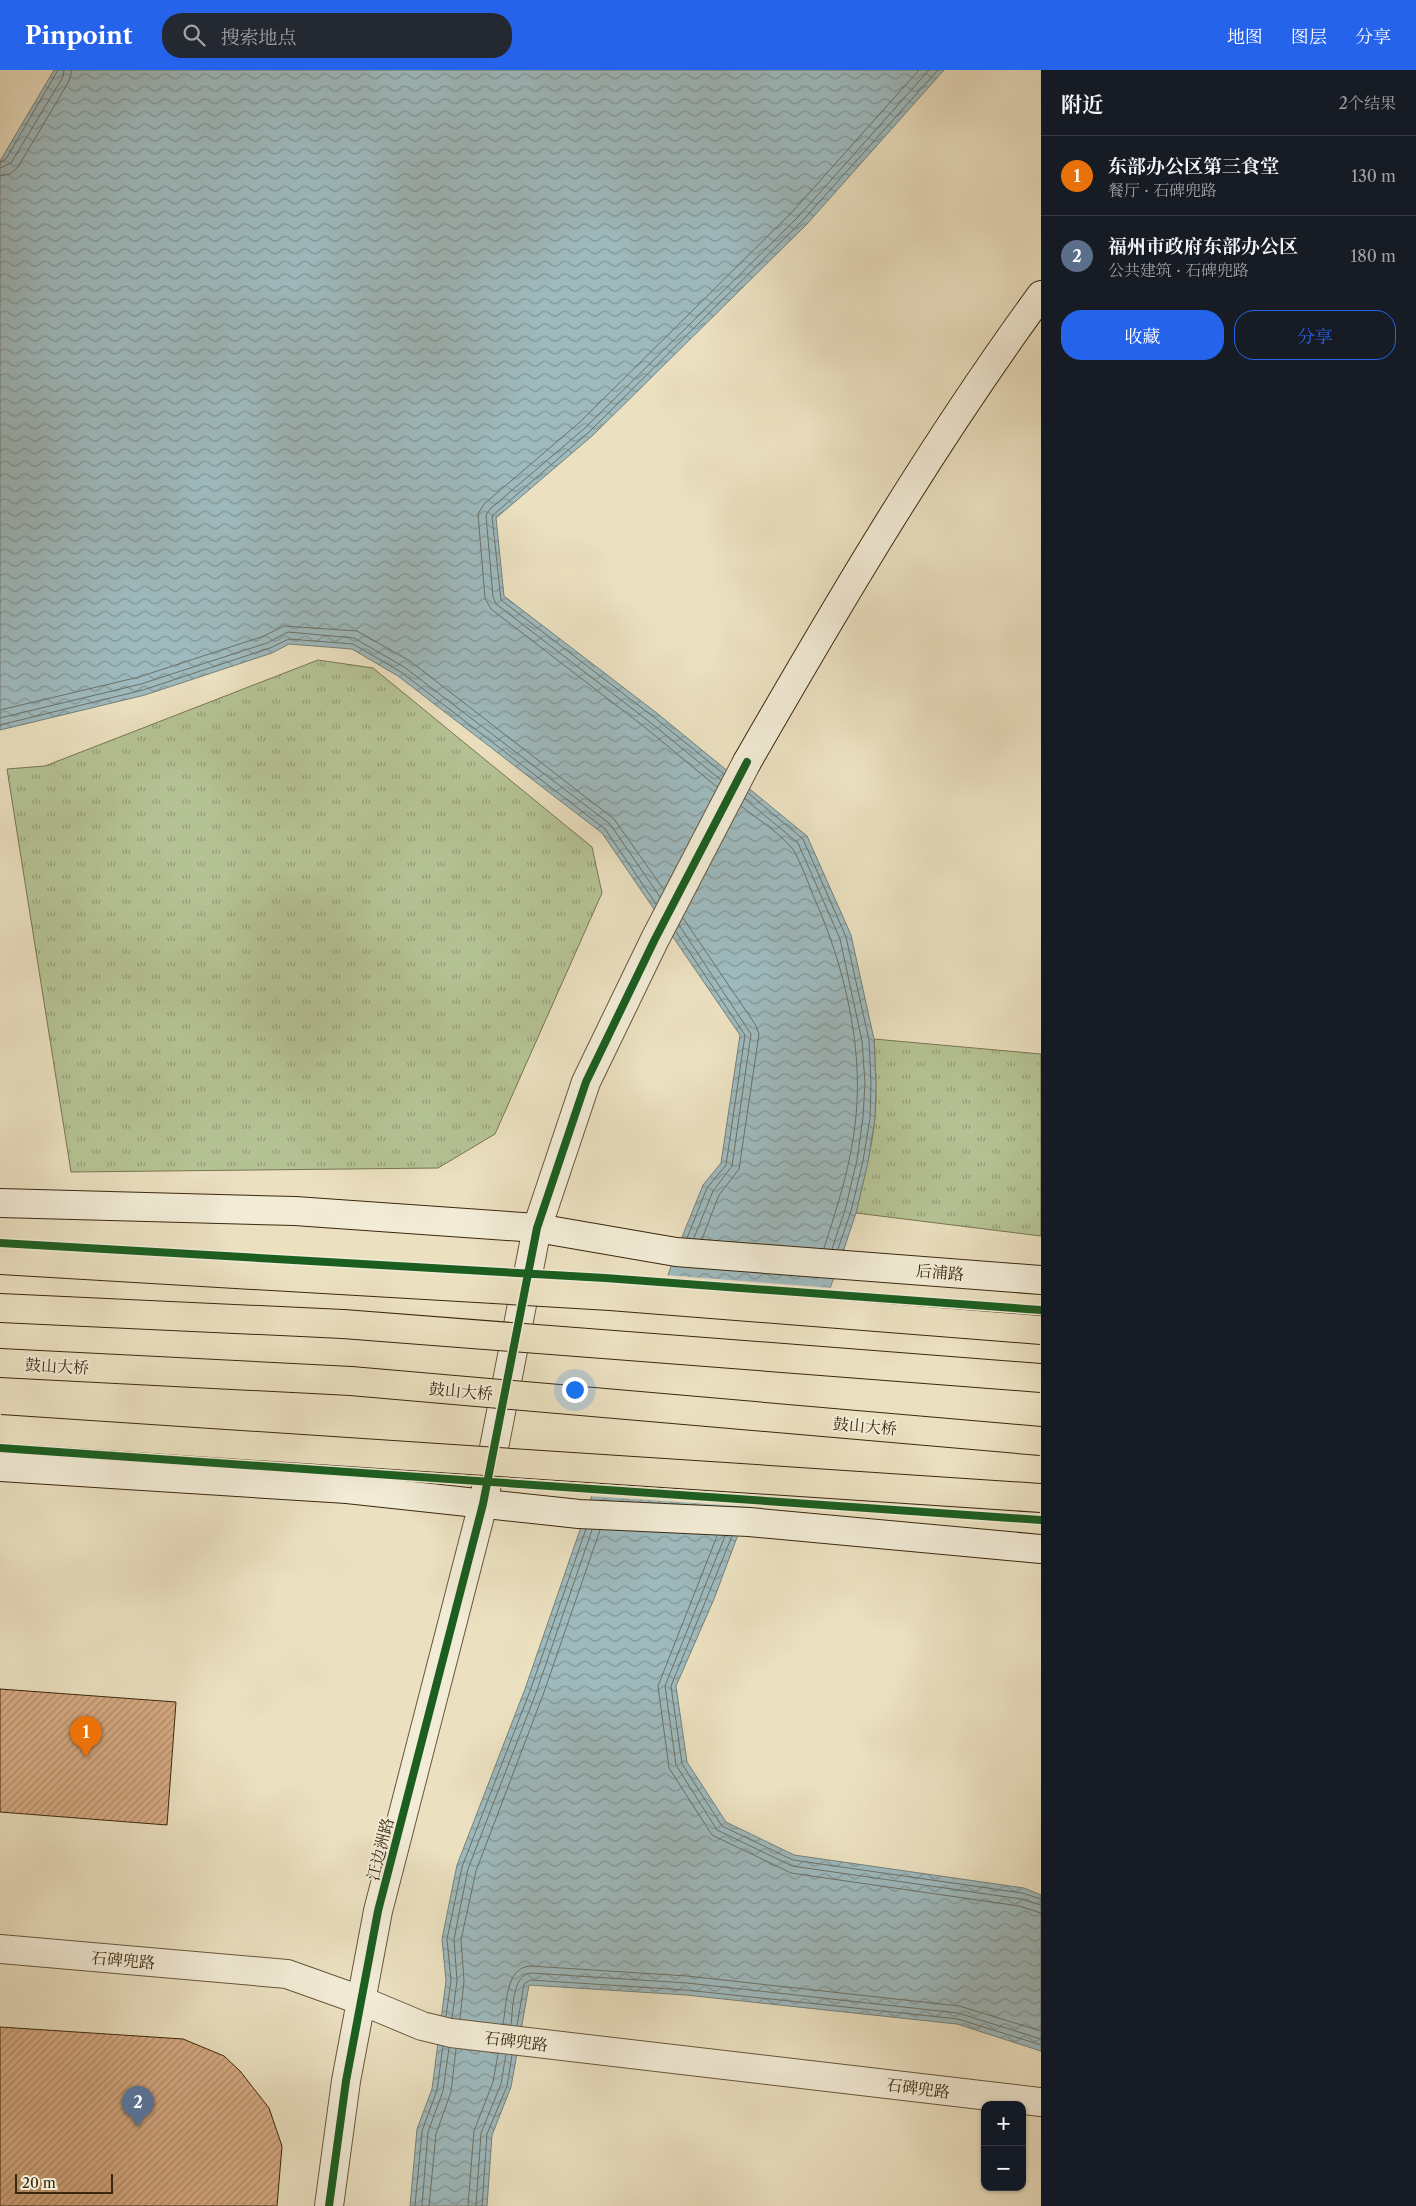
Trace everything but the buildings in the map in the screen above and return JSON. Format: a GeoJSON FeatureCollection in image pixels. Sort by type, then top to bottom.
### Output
{"type":"FeatureCollection","features":[{"type":"Feature","properties":{"kind":"highway"},"geometry":{"type":"LineString","coordinates":[[0,1260],[610,1296],[1041,1330]]}},
{"type":"Feature","properties":{"kind":"highway"},"geometry":{"type":"LineString","coordinates":[[0,1308],[343,1324],[1041,1378]]}},
{"type":"Feature","properties":{"kind":"highway","name":"鼓山大桥"},"geometry":{"type":"LineString","coordinates":[[0,1362],[351,1382],[1041,1441]]}},
{"type":"Feature","properties":{"kind":"highway"},"geometry":{"type":"LineString","coordinates":[[0,1429],[1041,1498]]}},
{"type":"Feature","properties":{"kind":"main road","name":"江边洲路"},"geometry":{"type":"LineString","coordinates":[[329,2206],[346,2081],[378,1911],[483,1504],[538,1228],[586,1082],[655,939],[747,762],[873,544],[1002,348],[1041,295]]}},
{"type":"Feature","properties":{"kind":"main road","name":"后浦路"},"geometry":{"type":"LineString","coordinates":[[0,1202],[295,1210],[538,1228],[676,1252],[1041,1280]]}},
{"type":"Feature","properties":{"kind":"main road"},"geometry":{"type":"LineString","coordinates":[[0,1467],[347,1489],[578,1514],[749,1522],[1041,1549]]}},
{"type":"Feature","properties":{"kind":"main road","name":"石碑兜路"},"geometry":{"type":"LineString","coordinates":[[0,1949],[287,1974],[360,2000],[422,2026],[451,2033],[1041,2102]]}},
{"type":"Feature","properties":{"kind":"green space"},"geometry":{"type":"Polygon","coordinates":[[[318,660],[373,668],[592,847],[602,893],[495,1134],[438,1168],[71,1172],[7,769],[45,766],[318,660]]]}},
{"type":"Feature","properties":{"kind":"green space"},"geometry":{"type":"Polygon","coordinates":[[[874,1039],[1041,1054],[1041,1236],[856,1213],[874,1129],[876,1088],[874,1039]]]}},
{"type":"Feature","properties":{"kind":"water"},"geometry":{"type":"Polygon","coordinates":[[[54,70],[944,70],[807,224],[592,436],[496,518],[504,596],[658,714],[807,836],[851,935],[874,1039],[875,1118],[868,1162],[856,1213],[839,1264],[714,1599],[676,1686],[687,1762],[726,1822],[794,1855],[1024,1888],[1041,1895],[1041,2051],[957,2024],[686,1995],[529,1985],[511,2087],[492,2135],[487,2206],[410,2206],[417,2129],[432,2089],[446,1981],[442,1939],[457,1865],[525,1689],[676,1252],[703,1185],[721,1163],[740,1035],[602,833],[398,676],[352,649],[289,644],[272,653],[145,695],[0,730],[0,161],[54,70]]]}},
{"type":"Feature","properties":{"kind":"pier"},"geometry":{"type":"Polygon","coordinates":[[[666,1275],[833,1288],[751,1507],[589,1496],[666,1275]]]}},
{"type":"Feature","properties":{"kind":"cycle path"},"geometry":{"type":"LineString","coordinates":[[329,2206],[346,2081],[378,1911],[483,1504],[537,1228],[586,1082],[655,939],[747,762]]}},
{"type":"Feature","properties":{"kind":"cycle path"},"geometry":{"type":"LineString","coordinates":[[0,1243],[605,1278],[1041,1310]]}},
{"type":"Feature","properties":{"kind":"cycle path"},"geometry":{"type":"LineString","coordinates":[[0,1448],[1041,1520]]}},
{"type":"Feature","properties":{"kind":"place","name":"东部办公区第三食堂"},"geometry":{"type":"Point","coordinates":[86,1757]}},
{"type":"Feature","properties":{"kind":"place","name":"福州市政府东部办公区"},"geometry":{"type":"Point","coordinates":[138,2127]}}]}
